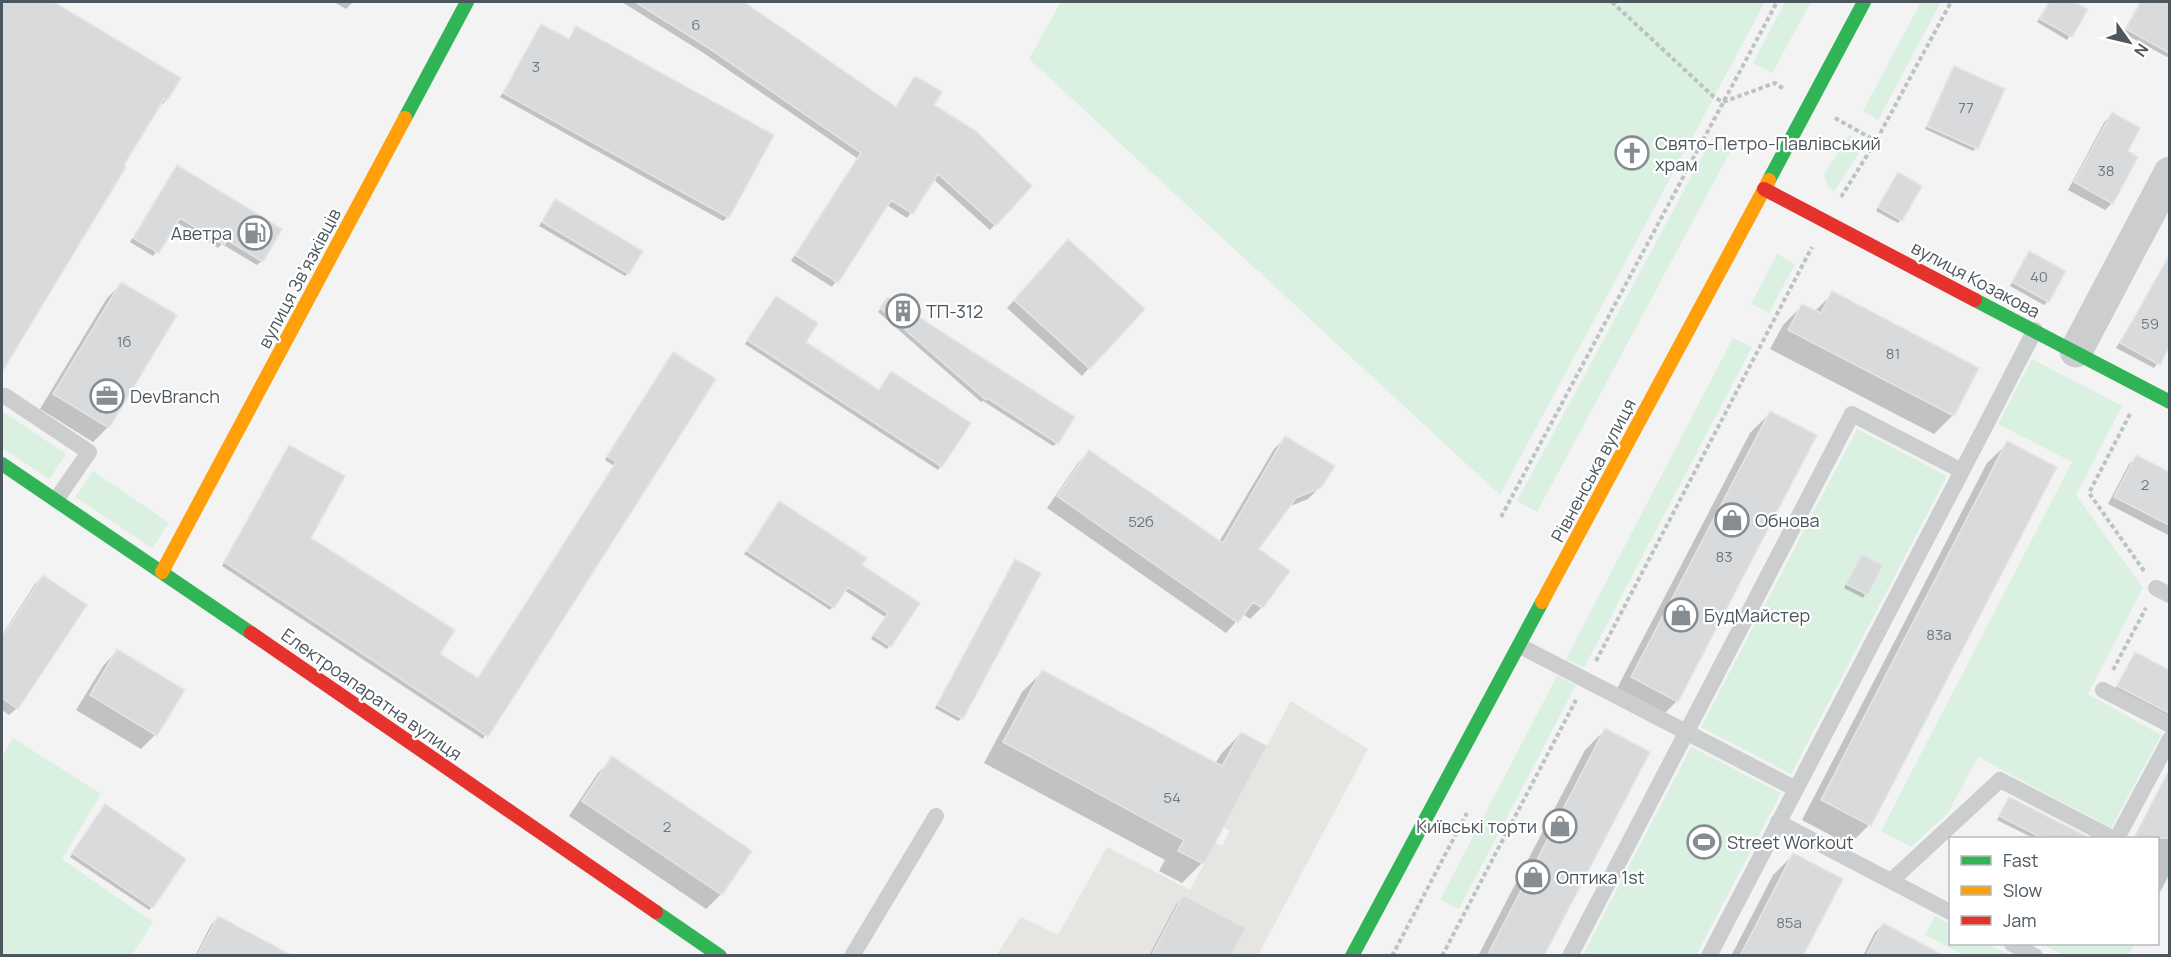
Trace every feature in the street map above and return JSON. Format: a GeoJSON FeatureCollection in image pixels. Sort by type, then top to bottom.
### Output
{"type":"FeatureCollection","features":[{"type":"Feature","properties":{"kind":"street","name":"вулиця Звʼязківців"},"geometry":{"type":"LineString","coordinates":[[162,572],[467,2]]}},
{"type":"Feature","properties":{"kind":"street","name":"Рівненська вулиця"},"geometry":{"type":"LineString","coordinates":[[1352,956],[1864,2]]}},
{"type":"Feature","properties":{"kind":"street"},"geometry":{"type":"LineString","coordinates":[[2076,351],[2169,173]]}},
{"type":"Feature","properties":{"kind":"street","name":"вулиця Козакова"},"geometry":{"type":"LineString","coordinates":[[1764,189],[2076,351],[2169,402]]}},
{"type":"Feature","properties":{"kind":"street","name":"Електроапаратна вулиця"},"geometry":{"type":"LineString","coordinates":[[2,464],[720,956]]}},
{"type":"Feature","properties":{"kind":"lane"},"geometry":{"type":"LineString","coordinates":[[1709,956],[2035,330]]}},
{"type":"Feature","properties":{"kind":"lane"},"geometry":{"type":"LineString","coordinates":[[5,396],[89,452],[56,500]]}},
{"type":"Feature","properties":{"kind":"lane"},"geometry":{"type":"LineString","coordinates":[[1570,956],[1852,414],[1962,471]]}},
{"type":"Feature","properties":{"kind":"lane"},"geometry":{"type":"LineString","coordinates":[[1520,646],[1796,789]]}},
{"type":"Feature","properties":{"kind":"lane"},"geometry":{"type":"LineString","coordinates":[[2103,690],[2169,724]]}},
{"type":"Feature","properties":{"kind":"lane"},"geometry":{"type":"LineString","coordinates":[[2118,837],[2169,739]]}},
{"type":"Feature","properties":{"kind":"lane"},"geometry":{"type":"LineString","coordinates":[[1891,881],[2000,780],[2110,837]]}},
{"type":"Feature","properties":{"kind":"lane"},"geometry":{"type":"LineString","coordinates":[[852,956],[936,816]]}},
{"type":"Feature","properties":{"kind":"lane"},"geometry":{"type":"LineString","coordinates":[[1778,822],[1949,911]]}},
{"type":"Feature","properties":{"kind":"lane"},"geometry":{"type":"LineString","coordinates":[[2014,945],[2035,956]]}},
{"type":"Feature","properties":{"kind":"path"},"geometry":{"type":"LineString","coordinates":[[1612,2],[1714,97],[1723,102]]}},
{"type":"Feature","properties":{"kind":"path"},"geometry":{"type":"LineString","coordinates":[[1501,517],[1777,2]]}},
{"type":"Feature","properties":{"kind":"path"},"geometry":{"type":"LineString","coordinates":[[1442,956],[1826,221],[1876,141],[1951,2]]}},
{"type":"Feature","properties":{"kind":"path"},"geometry":{"type":"LineString","coordinates":[[2103,690],[2163,591],[2089,493],[2144,387]]}},
{"type":"Feature","properties":{"kind":"path"},"geometry":{"type":"LineString","coordinates":[[1392,956],[1436,872]]}},
{"type":"Feature","properties":{"kind":"shaded area"},"geometry":{"type":"Polygon","coordinates":[[[1291,701],[1368,749],[1258,955],[996,956],[1021,917],[1058,935],[1107,847],[1190,890],[1215,843],[1222,846],[1230,831],[1223,827],[1291,701]]]}},
{"type":"Feature","properties":{"kind":"green space"},"geometry":{"type":"Polygon","coordinates":[[[1061,2],[1765,2],[1500,495],[1029,59],[1061,2]]]}},
{"type":"Feature","properties":{"kind":"green space"},"geometry":{"type":"Polygon","coordinates":[[[1785,2],[1811,2],[1772,73],[1753,63],[1785,2]]]}},
{"type":"Feature","properties":{"kind":"green space"},"geometry":{"type":"Polygon","coordinates":[[[1921,2],[1941,2],[1878,120],[1863,111],[1921,2]]]}},
{"type":"Feature","properties":{"kind":"green space"},"geometry":{"type":"Polygon","coordinates":[[[1849,135],[1864,145],[1834,192],[1828,187],[1824,174],[1849,135]]]}},
{"type":"Feature","properties":{"kind":"green space"},"geometry":{"type":"Polygon","coordinates":[[[1710,142],[1730,152],[1537,512],[1517,501],[1710,142]]]}},
{"type":"Feature","properties":{"kind":"green space"},"geometry":{"type":"Polygon","coordinates":[[[1777,254],[1795,264],[1769,313],[1751,304],[1777,254]]]}},
{"type":"Feature","properties":{"kind":"green space"},"geometry":{"type":"Polygon","coordinates":[[[1733,338],[1752,347],[1584,668],[1566,659],[1733,338]]]}},
{"type":"Feature","properties":{"kind":"green space"},"geometry":{"type":"Polygon","coordinates":[[[2032,359],[2122,406],[2076,495],[2143,588],[2088,694],[2161,735],[2111,828],[1978,757],[1948,813],[1911,847],[1881,831],[2072,462],[1998,424],[2032,359]]]}},
{"type":"Feature","properties":{"kind":"green space"},"geometry":{"type":"Polygon","coordinates":[[[2,411],[66,454],[49,479],[2,448],[2,411]]]}},
{"type":"Feature","properties":{"kind":"green space"},"geometry":{"type":"Polygon","coordinates":[[[1857,429],[1947,476],[1791,774],[1701,727],[1857,429]]]}},
{"type":"Feature","properties":{"kind":"green space"},"geometry":{"type":"Polygon","coordinates":[[[93,471],[169,523],[152,548],[75,497],[93,471]]]}},
{"type":"Feature","properties":{"kind":"green space"},"geometry":{"type":"Polygon","coordinates":[[[1557,676],[1576,685],[1459,909],[1440,900],[1557,676]]]}},
{"type":"Feature","properties":{"kind":"green space"},"geometry":{"type":"Polygon","coordinates":[[[13,738],[101,794],[62,859],[153,922],[132,955],[2,955],[2,757],[13,738]]]}},
{"type":"Feature","properties":{"kind":"green space"},"geometry":{"type":"Polygon","coordinates":[[[1691,747],[1781,793],[1696,955],[1583,955],[1691,747]]]}},
{"type":"Feature","properties":{"kind":"green space"},"geometry":{"type":"Polygon","coordinates":[[[1935,916],[1949,923],[1949,945],[1989,945],[2011,955],[1964,955],[1925,935],[1935,916]]]}},
{"type":"Feature","properties":{"kind":"green space"},"geometry":{"type":"Polygon","coordinates":[[[2043,945],[2134,945],[2128,956],[2064,955],[2043,945]]]}},
{"type":"Feature","properties":{"kind":"building"},"geometry":{"type":"Polygon","coordinates":[[[2,2],[54,2],[181,78],[167,101],[164,99],[124,165],[126,167],[2,372],[2,2]]]}},
{"type":"Feature","properties":{"kind":"building"},"geometry":{"type":"Polygon","coordinates":[[[635,2],[744,2],[896,107],[915,76],[942,92],[934,105],[976,131],[1032,186],[996,226],[938,174],[913,214],[891,200],[838,283],[795,255],[861,153],[707,47],[635,2]]]}},
{"type":"Feature","properties":{"kind":"building"},"geometry":{"type":"Polygon","coordinates":[[[2049,2],[2074,2],[2088,9],[2072,37],[2040,19],[2049,2]]]}},
{"type":"Feature","properties":{"kind":"building"},"geometry":{"type":"Polygon","coordinates":[[[2141,2],[2169,2],[2169,53],[2126,29],[2141,2]]]}},
{"type":"Feature","properties":{"kind":"building"},"geometry":{"type":"Polygon","coordinates":[[[541,24],[569,39],[576,26],[774,135],[729,218],[503,93],[541,24]]]}},
{"type":"Feature","properties":{"kind":"building"},"geometry":{"type":"Polygon","coordinates":[[[1954,66],[2005,89],[1978,149],[1927,126],[1954,66]]]}},
{"type":"Feature","properties":{"kind":"building"},"geometry":{"type":"Polygon","coordinates":[[[2112,112],[2140,128],[2128,151],[2138,157],[2113,204],[2074,182],[2112,112]]]}},
{"type":"Feature","properties":{"kind":"building"},"geometry":{"type":"Polygon","coordinates":[[[177,165],[282,229],[263,262],[227,240],[224,245],[180,218],[159,253],[133,238],[177,165]]]}},
{"type":"Feature","properties":{"kind":"building"},"geometry":{"type":"Polygon","coordinates":[[[1898,172],[1922,186],[1902,221],[1878,207],[1898,172]]]}},
{"type":"Feature","properties":{"kind":"building"},"geometry":{"type":"Polygon","coordinates":[[[555,199],[643,251],[629,274],[542,222],[555,199]]]}},
{"type":"Feature","properties":{"kind":"building"},"geometry":{"type":"Polygon","coordinates":[[[1068,239],[1145,309],[1090,369],[1014,300],[1068,239]]]}},
{"type":"Feature","properties":{"kind":"building"},"geometry":{"type":"Polygon","coordinates":[[[2029,251],[2066,271],[2049,302],[2012,282],[2029,251]]]}},
{"type":"Feature","properties":{"kind":"building"},"geometry":{"type":"Polygon","coordinates":[[[2169,256],[2169,347],[2160,365],[2120,343],[2169,256]]]}},
{"type":"Feature","properties":{"kind":"building"},"geometry":{"type":"Polygon","coordinates":[[[121,282],[177,315],[109,428],[53,394],[121,282]]]}},
{"type":"Feature","properties":{"kind":"building"},"geometry":{"type":"Polygon","coordinates":[[[1832,291],[1979,368],[1954,416],[1788,330],[1802,304],[1821,313],[1832,291]]]}},
{"type":"Feature","properties":{"kind":"building"},"geometry":{"type":"Polygon","coordinates":[[[901,294],[921,311],[917,316],[1075,417],[1058,444],[987,398],[986,400],[880,308],[888,297],[894,301],[901,294]]]}},
{"type":"Feature","properties":{"kind":"building"},"geometry":{"type":"Polygon","coordinates":[[[776,296],[818,323],[806,342],[879,390],[891,371],[971,423],[942,467],[747,340],[776,296]]]}},
{"type":"Feature","properties":{"kind":"building"},"geometry":{"type":"Polygon","coordinates":[[[673,352],[716,379],[488,737],[224,562],[289,445],[345,476],[311,538],[455,630],[440,654],[478,678],[616,462],[607,456],[673,352]]]}},
{"type":"Feature","properties":{"kind":"building"},"geometry":{"type":"Polygon","coordinates":[[[1770,411],[1817,435],[1678,702],[1631,677],[1770,411]]]}},
{"type":"Feature","properties":{"kind":"building"},"geometry":{"type":"Polygon","coordinates":[[[1285,436],[1335,466],[1321,488],[1296,498],[1259,549],[1290,571],[1263,608],[1253,602],[1238,623],[1057,496],[1089,450],[1223,543],[1285,436]]]}},
{"type":"Feature","properties":{"kind":"building"},"geometry":{"type":"Polygon","coordinates":[[[2007,441],[2057,467],[1871,826],[1821,800],[2007,441]]]}},
{"type":"Feature","properties":{"kind":"building"},"geometry":{"type":"Polygon","coordinates":[[[2136,455],[2169,472],[2169,525],[2114,497],[2136,455]]]}},
{"type":"Feature","properties":{"kind":"building"},"geometry":{"type":"Polygon","coordinates":[[[779,501],[867,558],[862,565],[920,603],[891,647],[873,635],[888,613],[848,587],[834,608],[747,551],[779,501]]]}},
{"type":"Feature","properties":{"kind":"building"},"geometry":{"type":"Polygon","coordinates":[[[1862,554],[1883,565],[1868,595],[1846,584],[1862,554]]]}},
{"type":"Feature","properties":{"kind":"building"},"geometry":{"type":"Polygon","coordinates":[[[1015,559],[1041,573],[963,719],[937,705],[1015,559]]]}},
{"type":"Feature","properties":{"kind":"building"},"geometry":{"type":"Polygon","coordinates":[[[43,575],[87,605],[18,709],[2,698],[2,637],[43,575]]]}},
{"type":"Feature","properties":{"kind":"building"},"geometry":{"type":"Polygon","coordinates":[[[117,649],[185,690],[157,736],[90,695],[117,649]]]}},
{"type":"Feature","properties":{"kind":"building"},"geometry":{"type":"Polygon","coordinates":[[[2135,652],[2169,670],[2169,713],[2117,686],[2135,652]]]}},
{"type":"Feature","properties":{"kind":"building"},"geometry":{"type":"Polygon","coordinates":[[[1042,670],[1222,766],[1241,732],[1267,746],[1204,864],[1178,851],[1184,840],[1003,742],[1042,670]]]}},
{"type":"Feature","properties":{"kind":"building"},"geometry":{"type":"Polygon","coordinates":[[[1605,728],[1650,752],[1544,956],[1487,956],[1605,728]]]}},
{"type":"Feature","properties":{"kind":"building"},"geometry":{"type":"Polygon","coordinates":[[[612,756],[752,851],[722,895],[582,801],[612,756]]]}},
{"type":"Feature","properties":{"kind":"building"},"geometry":{"type":"Polygon","coordinates":[[[2169,770],[2169,838],[2135,837],[2169,770]]]}},
{"type":"Feature","properties":{"kind":"building"},"geometry":{"type":"Polygon","coordinates":[[[2009,797],[2088,837],[2040,837],[1999,816],[2009,797]]]}},
{"type":"Feature","properties":{"kind":"building"},"geometry":{"type":"Polygon","coordinates":[[[105,804],[186,859],[153,908],[72,853],[105,804]]]}},
{"type":"Feature","properties":{"kind":"building"},"geometry":{"type":"Polygon","coordinates":[[[1793,853],[1843,879],[1803,956],[1740,956],[1793,853]]]}},
{"type":"Feature","properties":{"kind":"building"},"geometry":{"type":"Polygon","coordinates":[[[1183,895],[1246,928],[1231,956],[1151,956],[1183,895]]]}},
{"type":"Feature","properties":{"kind":"building"},"geometry":{"type":"Polygon","coordinates":[[[218,916],[293,956],[197,956],[218,916]]]}},
{"type":"Feature","properties":{"kind":"building"},"geometry":{"type":"Polygon","coordinates":[[[1883,923],[1945,956],[1866,956],[1883,923]]]}},
{"type":"Feature","properties":{"kind":"traffic: fast"},"geometry":{"type":"LineString","coordinates":[[405,118],[467,2]]}},
{"type":"Feature","properties":{"kind":"traffic: fast"},"geometry":{"type":"LineString","coordinates":[[1769,180],[1864,2]]}},
{"type":"Feature","properties":{"kind":"traffic: fast"},"geometry":{"type":"LineString","coordinates":[[1975,300],[2170,402]]}},
{"type":"Feature","properties":{"kind":"traffic: fast"},"geometry":{"type":"LineString","coordinates":[[2,464],[251,633]]}},
{"type":"Feature","properties":{"kind":"traffic: fast"},"geometry":{"type":"LineString","coordinates":[[1352,956],[1542,602]]}},
{"type":"Feature","properties":{"kind":"traffic: fast"},"geometry":{"type":"LineString","coordinates":[[656,912],[720,956]]}},
{"type":"Feature","properties":{"kind":"traffic: slow"},"geometry":{"type":"LineString","coordinates":[[162,572],[405,118]]}},
{"type":"Feature","properties":{"kind":"traffic: slow"},"geometry":{"type":"LineString","coordinates":[[1542,602],[1769,180]]}},
{"type":"Feature","properties":{"kind":"traffic: jam"},"geometry":{"type":"LineString","coordinates":[[1764,189],[1975,300]]}},
{"type":"Feature","properties":{"kind":"traffic: jam"},"geometry":{"type":"LineString","coordinates":[[251,633],[656,912]]}},
{"type":"Feature","properties":{"kind":"place","name":"Свято-Петро-Павлівський храм"},"geometry":{"type":"Point","coordinates":[1632,153]}},
{"type":"Feature","properties":{"kind":"place","name":"Аветра"},"geometry":{"type":"Point","coordinates":[255,233]}},
{"type":"Feature","properties":{"kind":"place","name":"ТП-312"},"geometry":{"type":"Point","coordinates":[903,311]}},
{"type":"Feature","properties":{"kind":"place","name":"DevBranch"},"geometry":{"type":"Point","coordinates":[107,396]}},
{"type":"Feature","properties":{"kind":"place","name":"Обнова"},"geometry":{"type":"Point","coordinates":[1732,520]}},
{"type":"Feature","properties":{"kind":"place","name":"БудМайстер"},"geometry":{"type":"Point","coordinates":[1681,615]}},
{"type":"Feature","properties":{"kind":"place","name":"Київські торти"},"geometry":{"type":"Point","coordinates":[1560,826]}},
{"type":"Feature","properties":{"kind":"place","name":"Street Workout"},"geometry":{"type":"Point","coordinates":[1704,842]}},
{"type":"Feature","properties":{"kind":"place","name":"Оптика 1st"},"geometry":{"type":"Point","coordinates":[1533,877]}}]}
